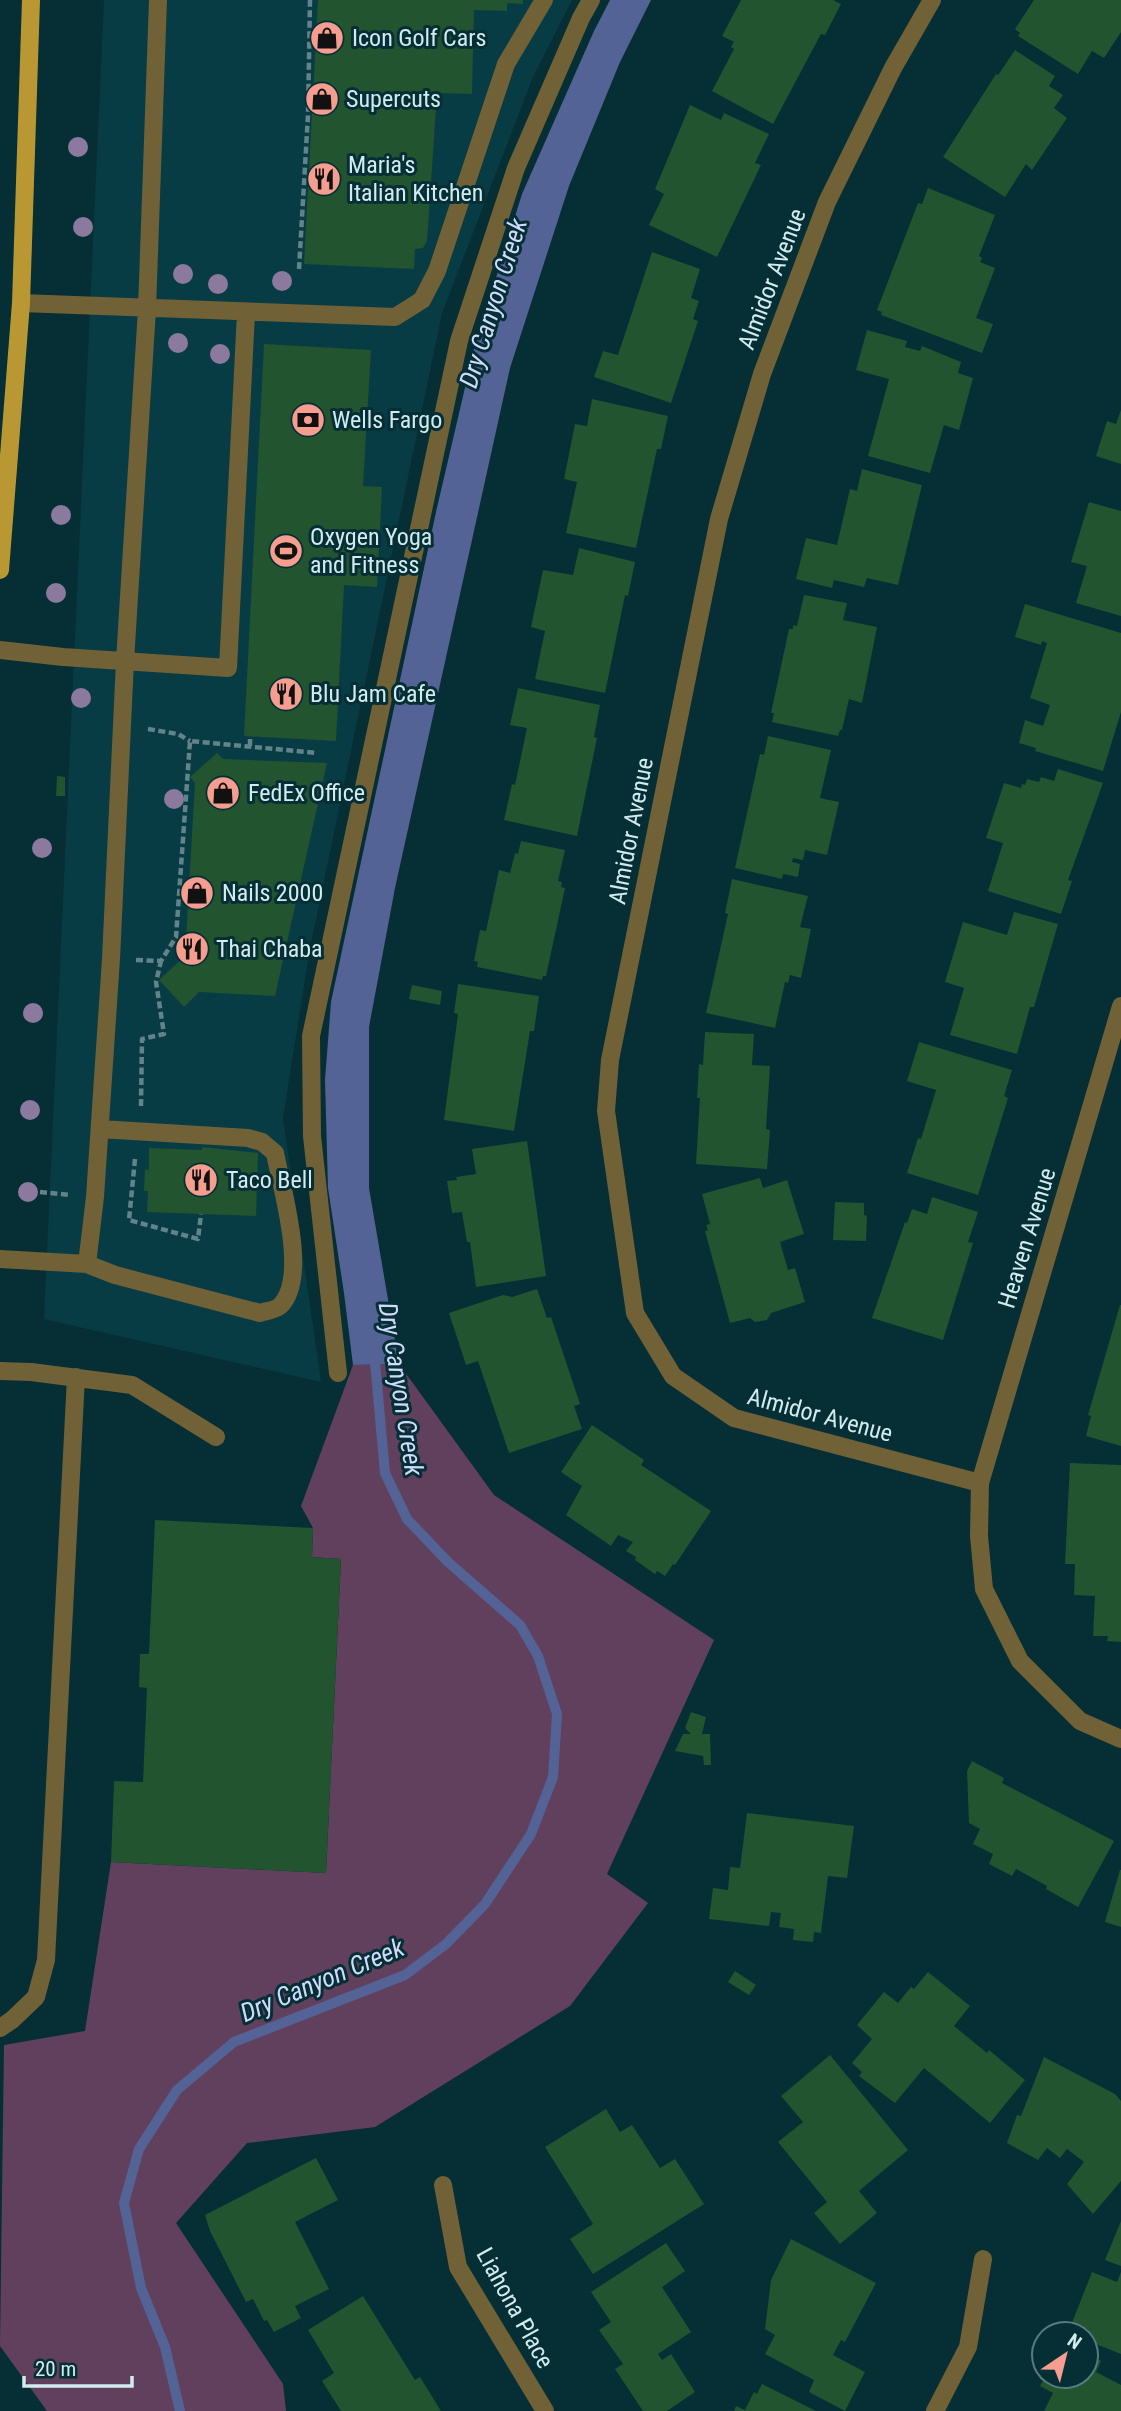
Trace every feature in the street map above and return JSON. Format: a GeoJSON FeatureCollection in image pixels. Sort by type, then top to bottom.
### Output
{"type":"FeatureCollection","features":[{"type":"Feature","properties":{"kind":"main road"},"geometry":{"type":"LineString","coordinates":[[0,570],[21,303],[31,0]]}},
{"type":"Feature","properties":{"kind":"street"},"geometry":{"type":"LineString","coordinates":[[87,1264],[95,1197],[111,959],[125,662],[147,309],[158,0]]}},
{"type":"Feature","properties":{"kind":"street"},"geometry":{"type":"LineString","coordinates":[[21,303],[395,317],[422,300],[437,271],[506,64],[544,0]]}},
{"type":"Feature","properties":{"kind":"street"},"geometry":{"type":"LineString","coordinates":[[338,1373],[312,1136],[311,1035],[459,341],[516,168],[591,0]]}},
{"type":"Feature","properties":{"kind":"street","name":"Almidor Avenue"},"geometry":{"type":"LineString","coordinates":[[932,0],[893,68],[827,202],[762,373],[722,505],[610,1060],[606,1111],[635,1313],[673,1376],[734,1418],[980,1483]]}},
{"type":"Feature","properties":{"kind":"street"},"geometry":{"type":"LineString","coordinates":[[0,650],[125,662],[228,668],[246,313]]}},
{"type":"Feature","properties":{"kind":"street","name":"Heaven Avenue"},"geometry":{"type":"LineString","coordinates":[[1121,1006],[980,1483],[979,1536],[984,1589],[1020,1661],[1080,1721],[1121,1739]]}},
{"type":"Feature","properties":{"kind":"street"},"geometry":{"type":"LineString","coordinates":[[0,1259],[87,1264],[115,1275],[260,1313],[280,1307],[292,1288],[295,1261],[275,1153],[262,1142],[248,1138],[100,1129]]}},
{"type":"Feature","properties":{"kind":"street"},"geometry":{"type":"LineString","coordinates":[[0,1371],[31,1371],[132,1385],[216,1437]]}},
{"type":"Feature","properties":{"kind":"street"},"geometry":{"type":"LineString","coordinates":[[0,2028],[36,1997],[46,1960],[76,1377]]}},
{"type":"Feature","properties":{"kind":"street","name":"Liahona Place"},"geometry":{"type":"LineString","coordinates":[[443,2185],[458,2267],[545,2411]]}},
{"type":"Feature","properties":{"kind":"street"},"geometry":{"type":"LineString","coordinates":[[935,2411],[968,2347],[983,2259]]}},
{"type":"Feature","properties":{"kind":"path"},"geometry":{"type":"LineString","coordinates":[[299,269],[308,115],[310,0]]}},
{"type":"Feature","properties":{"kind":"path"},"geometry":{"type":"LineString","coordinates":[[147,729],[178,734],[190,741],[317,753]]}},
{"type":"Feature","properties":{"kind":"path"},"geometry":{"type":"LineString","coordinates":[[250,737],[250,746]]}},
{"type":"Feature","properties":{"kind":"path"},"geometry":{"type":"LineString","coordinates":[[111,959],[161,961],[176,937],[190,741]]}},
{"type":"Feature","properties":{"kind":"shaded area"},"geometry":{"type":"Polygon","coordinates":[[[104,0],[572,0],[533,77],[442,313],[310,948],[283,1118],[321,1382],[44,1319],[104,0]]]}},
{"type":"Feature","properties":{"kind":"shaded area"},"geometry":{"type":"Polygon","coordinates":[[[399,1364],[494,1495],[714,1640],[607,1874],[648,1903],[570,2006],[375,2127],[247,2143],[176,2223],[283,2384],[286,2411],[47,2411],[0,2346],[4,2045],[85,2031],[111,1862],[326,1873],[341,1559],[312,1557],[313,1528],[301,1506],[353,1365],[399,1364]]]}},
{"type":"Feature","properties":{"kind":"water"},"geometry":{"type":"Polygon","coordinates":[[[610,0],[651,0],[620,62],[569,186],[510,368],[395,888],[369,1027],[369,1188],[399,1364],[353,1365],[328,1188],[325,1080],[331,1002],[436,512],[474,349],[522,194],[610,0]]]}},
{"type":"Feature","properties":{"kind":"building"},"geometry":{"type":"Polygon","coordinates":[[[318,0],[523,0],[523,4],[507,3],[507,11],[474,10],[472,94],[437,93],[427,241],[423,248],[415,249],[414,269],[304,264],[318,0]]]}},
{"type":"Feature","properties":{"kind":"building"},"geometry":{"type":"Polygon","coordinates":[[[741,0],[833,0],[841,4],[825,35],[821,34],[773,124],[712,91],[734,49],[731,47],[734,42],[722,36],[741,0]]]}},
{"type":"Feature","properties":{"kind":"building"},"geometry":{"type":"Polygon","coordinates":[[[1034,0],[1121,0],[1121,32],[1104,58],[1092,51],[1078,74],[1018,36],[1020,33],[1015,29],[1034,0]]]}},
{"type":"Feature","properties":{"kind":"building"},"geometry":{"type":"Polygon","coordinates":[[[1015,50],[1055,76],[1049,86],[1063,95],[1054,108],[1067,118],[1032,170],[1026,164],[1005,197],[943,157],[996,74],[998,75],[1015,50]]]}},
{"type":"Feature","properties":{"kind":"building"},"geometry":{"type":"Polygon","coordinates":[[[690,105],[721,120],[724,113],[769,134],[755,163],[761,165],[717,257],[649,225],[664,194],[655,189],[690,105]]]}},
{"type":"Feature","properties":{"kind":"building"},"geometry":{"type":"Polygon","coordinates":[[[928,188],[995,215],[979,256],[982,258],[980,262],[995,268],[976,318],[993,324],[982,353],[881,315],[882,312],[877,310],[918,203],[922,204],[928,188]]]}},
{"type":"Feature","properties":{"kind":"building"},"geometry":{"type":"Polygon","coordinates":[[[652,252],[700,269],[691,298],[699,301],[693,319],[698,321],[671,403],[594,377],[603,351],[618,355],[652,252]]]}},
{"type":"Feature","properties":{"kind":"building"},"geometry":{"type":"Polygon","coordinates":[[[867,330],[907,341],[905,347],[920,351],[922,346],[961,362],[958,373],[973,378],[959,430],[944,425],[930,473],[868,456],[889,379],[856,370],[867,330]]]}},
{"type":"Feature","properties":{"kind":"building"},"geometry":{"type":"Polygon","coordinates":[[[264,344],[371,350],[363,486],[382,487],[377,587],[344,585],[336,741],[244,736],[264,344]]]}},
{"type":"Feature","properties":{"kind":"building"},"geometry":{"type":"Polygon","coordinates":[[[592,399],[668,416],[661,449],[657,449],[636,548],[566,533],[577,482],[564,479],[575,424],[587,426],[592,399]]]}},
{"type":"Feature","properties":{"kind":"building"},"geometry":{"type":"Polygon","coordinates":[[[1121,410],[1121,464],[1096,456],[1107,421],[1116,424],[1121,410]]]}},
{"type":"Feature","properties":{"kind":"building"},"geometry":{"type":"Polygon","coordinates":[[[862,469],[922,485],[898,585],[867,578],[864,587],[834,580],[832,588],[796,579],[806,538],[837,545],[850,489],[857,491],[862,469]]]}},
{"type":"Feature","properties":{"kind":"building"},"geometry":{"type":"Polygon","coordinates":[[[1089,502],[1121,511],[1121,616],[1076,603],[1087,566],[1071,562],[1089,502]]]}},
{"type":"Feature","properties":{"kind":"building"},"geometry":{"type":"Polygon","coordinates":[[[579,548],[635,562],[628,596],[625,595],[605,693],[535,679],[545,631],[531,627],[543,570],[573,575],[579,548]]]}},
{"type":"Feature","properties":{"kind":"building"},"geometry":{"type":"Polygon","coordinates":[[[804,595],[847,603],[843,620],[877,627],[862,703],[849,699],[842,730],[838,736],[772,722],[774,713],[771,713],[789,629],[793,629],[793,625],[797,626],[804,595]]]}},
{"type":"Feature","properties":{"kind":"building"},"geometry":{"type":"Polygon","coordinates":[[[1025,604],[1121,633],[1121,712],[1103,771],[1035,751],[1036,748],[1019,743],[1025,720],[1043,726],[1050,705],[1030,698],[1047,643],[1042,641],[1041,645],[1015,637],[1025,604]]]}},
{"type":"Feature","properties":{"kind":"building"},"geometry":{"type":"Polygon","coordinates":[[[518,688],[600,705],[594,737],[597,738],[577,836],[504,820],[512,784],[515,785],[527,728],[510,725],[518,688]]]}},
{"type":"Feature","properties":{"kind":"building"},"geometry":{"type":"Polygon","coordinates":[[[768,736],[831,750],[820,798],[839,802],[827,855],[805,850],[803,860],[793,858],[792,862],[800,864],[798,877],[783,874],[782,879],[735,868],[760,754],[764,755],[768,736]]]}},
{"type":"Feature","properties":{"kind":"building"},"geometry":{"type":"Polygon","coordinates":[[[217,753],[223,759],[327,763],[275,996],[199,992],[184,1007],[159,980],[185,956],[195,783],[190,777],[217,753]]]}},
{"type":"Feature","properties":{"kind":"building"},"geometry":{"type":"Polygon","coordinates":[[[1058,769],[1103,783],[1068,880],[1072,881],[1061,914],[988,891],[1003,843],[986,838],[1004,783],[1021,788],[1027,779],[1039,782],[1041,777],[1054,781],[1058,769]]]}},
{"type":"Feature","properties":{"kind":"building"},"geometry":{"type":"Polygon","coordinates":[[[57,776],[65,777],[65,796],[56,796],[57,776]]]}},
{"type":"Feature","properties":{"kind":"building"},"geometry":{"type":"Polygon","coordinates":[[[521,841],[565,850],[558,881],[562,882],[561,887],[565,888],[546,976],[543,976],[542,980],[477,967],[478,962],[474,961],[480,930],[486,931],[499,870],[510,873],[521,841]]]}},
{"type":"Feature","properties":{"kind":"building"},"geometry":{"type":"Polygon","coordinates":[[[732,879],[808,896],[800,927],[811,929],[801,978],[790,975],[788,983],[785,982],[775,1028],[706,1013],[728,914],[725,913],[732,879]]]}},
{"type":"Feature","properties":{"kind":"building"},"geometry":{"type":"Polygon","coordinates":[[[1014,912],[1058,924],[1017,1054],[950,1035],[964,988],[945,982],[963,922],[1007,935],[1014,912]]]}},
{"type":"Feature","properties":{"kind":"building"},"geometry":{"type":"Polygon","coordinates":[[[458,984],[539,996],[534,1031],[530,1031],[514,1131],[444,1120],[458,1014],[454,1013],[458,984]]]}},
{"type":"Feature","properties":{"kind":"building"},"geometry":{"type":"Polygon","coordinates":[[[412,985],[442,991],[440,1005],[409,999],[412,985]]]}},
{"type":"Feature","properties":{"kind":"building"},"geometry":{"type":"Polygon","coordinates":[[[705,1032],[754,1034],[752,1065],[770,1066],[766,1129],[770,1130],[767,1169],[696,1164],[699,1064],[703,1065],[705,1032]]]}},
{"type":"Feature","properties":{"kind":"building"},"geometry":{"type":"Polygon","coordinates":[[[919,1042],[1012,1070],[1004,1096],[1008,1098],[978,1195],[907,1173],[936,1090],[907,1081],[919,1042]]]}},
{"type":"Feature","properties":{"kind":"building"},"geometry":{"type":"Polygon","coordinates":[[[527,1141],[546,1276],[476,1287],[470,1242],[467,1242],[462,1212],[452,1213],[447,1181],[476,1174],[472,1149],[527,1141]]]}},
{"type":"Feature","properties":{"kind":"building","name":"Taco Bell"},"geometry":{"type":"Polygon","coordinates":[[[202,1147],[258,1153],[256,1216],[147,1212],[148,1191],[144,1191],[145,1169],[149,1170],[149,1148],[202,1150],[202,1147]]]}},
{"type":"Feature","properties":{"kind":"building"},"geometry":{"type":"Polygon","coordinates":[[[760,1178],[763,1188],[787,1180],[804,1234],[780,1242],[788,1270],[795,1268],[805,1302],[771,1313],[767,1320],[755,1322],[750,1318],[730,1323],[705,1231],[708,1230],[706,1225],[710,1224],[702,1194],[760,1178]]]}},
{"type":"Feature","properties":{"kind":"building"},"geometry":{"type":"Polygon","coordinates":[[[932,1197],[978,1212],[968,1242],[973,1243],[943,1340],[872,1318],[905,1222],[907,1223],[912,1209],[927,1214],[932,1197]]]}},
{"type":"Feature","properties":{"kind":"building"},"geometry":{"type":"Polygon","coordinates":[[[835,1202],[864,1203],[864,1215],[867,1216],[866,1241],[833,1240],[835,1202]]]}},
{"type":"Feature","properties":{"kind":"building"},"geometry":{"type":"Polygon","coordinates":[[[537,1289],[547,1318],[551,1317],[580,1404],[574,1406],[582,1429],[509,1453],[478,1361],[466,1365],[449,1313],[503,1295],[512,1297],[537,1289]]]}},
{"type":"Feature","properties":{"kind":"building"},"geometry":{"type":"Polygon","coordinates":[[[1120,1305],[1121,1446],[1086,1436],[1091,1416],[1088,1415],[1120,1305]]]}},
{"type":"Feature","properties":{"kind":"building"},"geometry":{"type":"Polygon","coordinates":[[[592,1425],[644,1460],[641,1465],[711,1511],[665,1576],[657,1571],[655,1574],[626,1551],[633,1542],[618,1535],[611,1546],[566,1515],[582,1486],[561,1472],[592,1425]]]}},
{"type":"Feature","properties":{"kind":"building"},"geometry":{"type":"Polygon","coordinates":[[[1070,1463],[1121,1465],[1121,1642],[1107,1641],[1108,1636],[1093,1636],[1095,1596],[1074,1595],[1075,1564],[1065,1564],[1070,1463]]]}},
{"type":"Feature","properties":{"kind":"building"},"geometry":{"type":"Polygon","coordinates":[[[155,1520],[313,1528],[312,1557],[341,1559],[326,1873],[111,1862],[114,1781],[143,1782],[147,1688],[139,1687],[140,1654],[149,1654],[155,1520]]]}},
{"type":"Feature","properties":{"kind":"building"},"geometry":{"type":"Polygon","coordinates":[[[691,1712],[706,1717],[702,1734],[710,1734],[711,1765],[704,1765],[703,1756],[675,1751],[683,1734],[691,1734],[685,1728],[691,1712]]]}},
{"type":"Feature","properties":{"kind":"building"},"geometry":{"type":"Polygon","coordinates":[[[972,1761],[1004,1778],[1002,1783],[1114,1841],[1078,1907],[1016,1869],[1012,1876],[989,1864],[993,1854],[973,1844],[980,1829],[969,1823],[967,1771],[972,1761]]]}},
{"type":"Feature","properties":{"kind":"building"},"geometry":{"type":"Polygon","coordinates":[[[747,1813],[854,1826],[847,1878],[828,1876],[821,1933],[814,1932],[813,1942],[793,1940],[794,1929],[779,1927],[781,1913],[771,1912],[769,1926],[709,1919],[713,1888],[728,1890],[730,1867],[740,1868],[747,1813]]]}},
{"type":"Feature","properties":{"kind":"building"},"geometry":{"type":"Polygon","coordinates":[[[1121,1870],[1121,1927],[1105,1922],[1121,1870]]]}},
{"type":"Feature","properties":{"kind":"building"},"geometry":{"type":"Polygon","coordinates":[[[735,1971],[756,1985],[749,1995],[728,1982],[735,1971]]]}},
{"type":"Feature","properties":{"kind":"building"},"geometry":{"type":"Polygon","coordinates":[[[928,1972],[970,2006],[954,2026],[1025,2080],[990,2123],[924,2068],[895,2103],[859,2076],[862,2072],[852,2063],[872,2039],[857,2025],[884,1992],[898,2003],[928,1972]]]}},
{"type":"Feature","properties":{"kind":"building"},"geometry":{"type":"Polygon","coordinates":[[[830,2055],[908,2150],[859,2191],[877,2213],[840,2244],[814,2213],[827,2202],[778,2142],[803,2122],[781,2096],[830,2055]]]}},
{"type":"Feature","properties":{"kind":"building"},"geometry":{"type":"Polygon","coordinates":[[[1044,2057],[1115,2094],[1121,2101],[1121,2181],[1093,2214],[1067,2184],[1084,2162],[1067,2149],[1060,2158],[1047,2148],[1038,2160],[1007,2143],[1017,2115],[1021,2116],[1044,2057]]]}},
{"type":"Feature","properties":{"kind":"building"},"geometry":{"type":"Polygon","coordinates":[[[606,2109],[620,2132],[632,2125],[660,2168],[675,2159],[704,2204],[593,2274],[570,2239],[593,2224],[545,2147],[606,2109]]]}},
{"type":"Feature","properties":{"kind":"building"},"geometry":{"type":"Polygon","coordinates":[[[316,2158],[338,2200],[295,2222],[329,2289],[295,2306],[301,2318],[274,2332],[267,2320],[264,2321],[253,2299],[246,2302],[210,2231],[205,2215],[316,2158]]]}},
{"type":"Feature","properties":{"kind":"building"},"geometry":{"type":"Polygon","coordinates":[[[1121,2221],[1121,2266],[1105,2260],[1121,2221]]]}},
{"type":"Feature","properties":{"kind":"building"},"geometry":{"type":"Polygon","coordinates":[[[791,2239],[876,2283],[845,2342],[841,2340],[833,2355],[865,2372],[845,2411],[809,2392],[814,2380],[765,2354],[775,2335],[765,2329],[771,2280],[791,2239]]]}},
{"type":"Feature","properties":{"kind":"building"},"geometry":{"type":"Polygon","coordinates":[[[666,2243],[685,2271],[662,2287],[691,2332],[658,2354],[662,2360],[671,2354],[695,2392],[667,2411],[643,2411],[615,2369],[623,2364],[599,2330],[611,2322],[591,2292],[666,2243]]]}},
{"type":"Feature","properties":{"kind":"building"},"geometry":{"type":"Polygon","coordinates":[[[1092,2272],[1117,2282],[1121,2272],[1121,2354],[1100,2346],[1100,2320],[1073,2320],[1092,2272]]]}},
{"type":"Feature","properties":{"kind":"building"},"geometry":{"type":"Polygon","coordinates":[[[363,2296],[415,2380],[420,2377],[441,2411],[341,2411],[322,2381],[334,2373],[308,2330],[363,2296]]]}},
{"type":"Feature","properties":{"kind":"building"},"geometry":{"type":"Polygon","coordinates":[[[1100,2374],[1121,2385],[1121,2411],[1044,2411],[1053,2393],[1047,2390],[1100,2390],[1100,2374]]]}},
{"type":"Feature","properties":{"kind":"building"},"geometry":{"type":"Polygon","coordinates":[[[762,2384],[816,2411],[734,2411],[736,2406],[745,2410],[754,2392],[757,2394],[762,2384]]]}},
{"type":"Feature","properties":{"kind":"waterway","name":"Dry Canyon Creek"},"geometry":{"type":"LineString","coordinates":[[180,2411],[165,2347],[141,2288],[124,2203],[139,2149],[177,2090],[234,2042],[405,1975],[446,1944],[485,1904],[531,1834],[553,1777],[557,1714],[538,1656],[520,1625],[448,1562],[407,1519],[385,1473],[374,1351]]}},
{"type":"Feature","properties":{"kind":"place","name":"Icon Golf Cars"},"geometry":{"type":"Point","coordinates":[327,38]}},
{"type":"Feature","properties":{"kind":"place","name":"Supercuts"},"geometry":{"type":"Point","coordinates":[322,99]}},
{"type":"Feature","properties":{"kind":"place","name":"Maria's Italian Kitchen"},"geometry":{"type":"Point","coordinates":[324,179]}},
{"type":"Feature","properties":{"kind":"place","name":"Wells Fargo"},"geometry":{"type":"Point","coordinates":[308,420]}},
{"type":"Feature","properties":{"kind":"place","name":"Oxygen Yoga and Fitness"},"geometry":{"type":"Point","coordinates":[286,551]}},
{"type":"Feature","properties":{"kind":"place","name":"Blu Jam Cafe"},"geometry":{"type":"Point","coordinates":[286,694]}},
{"type":"Feature","properties":{"kind":"place","name":"FedEx Office"},"geometry":{"type":"Point","coordinates":[223,793]}},
{"type":"Feature","properties":{"kind":"place","name":"Nails 2000"},"geometry":{"type":"Point","coordinates":[197,893]}},
{"type":"Feature","properties":{"kind":"place","name":"Thai Chaba"},"geometry":{"type":"Point","coordinates":[192,949]}},
{"type":"Feature","properties":{"kind":"place","name":"Taco Bell"},"geometry":{"type":"Point","coordinates":[201,1180]}}]}
